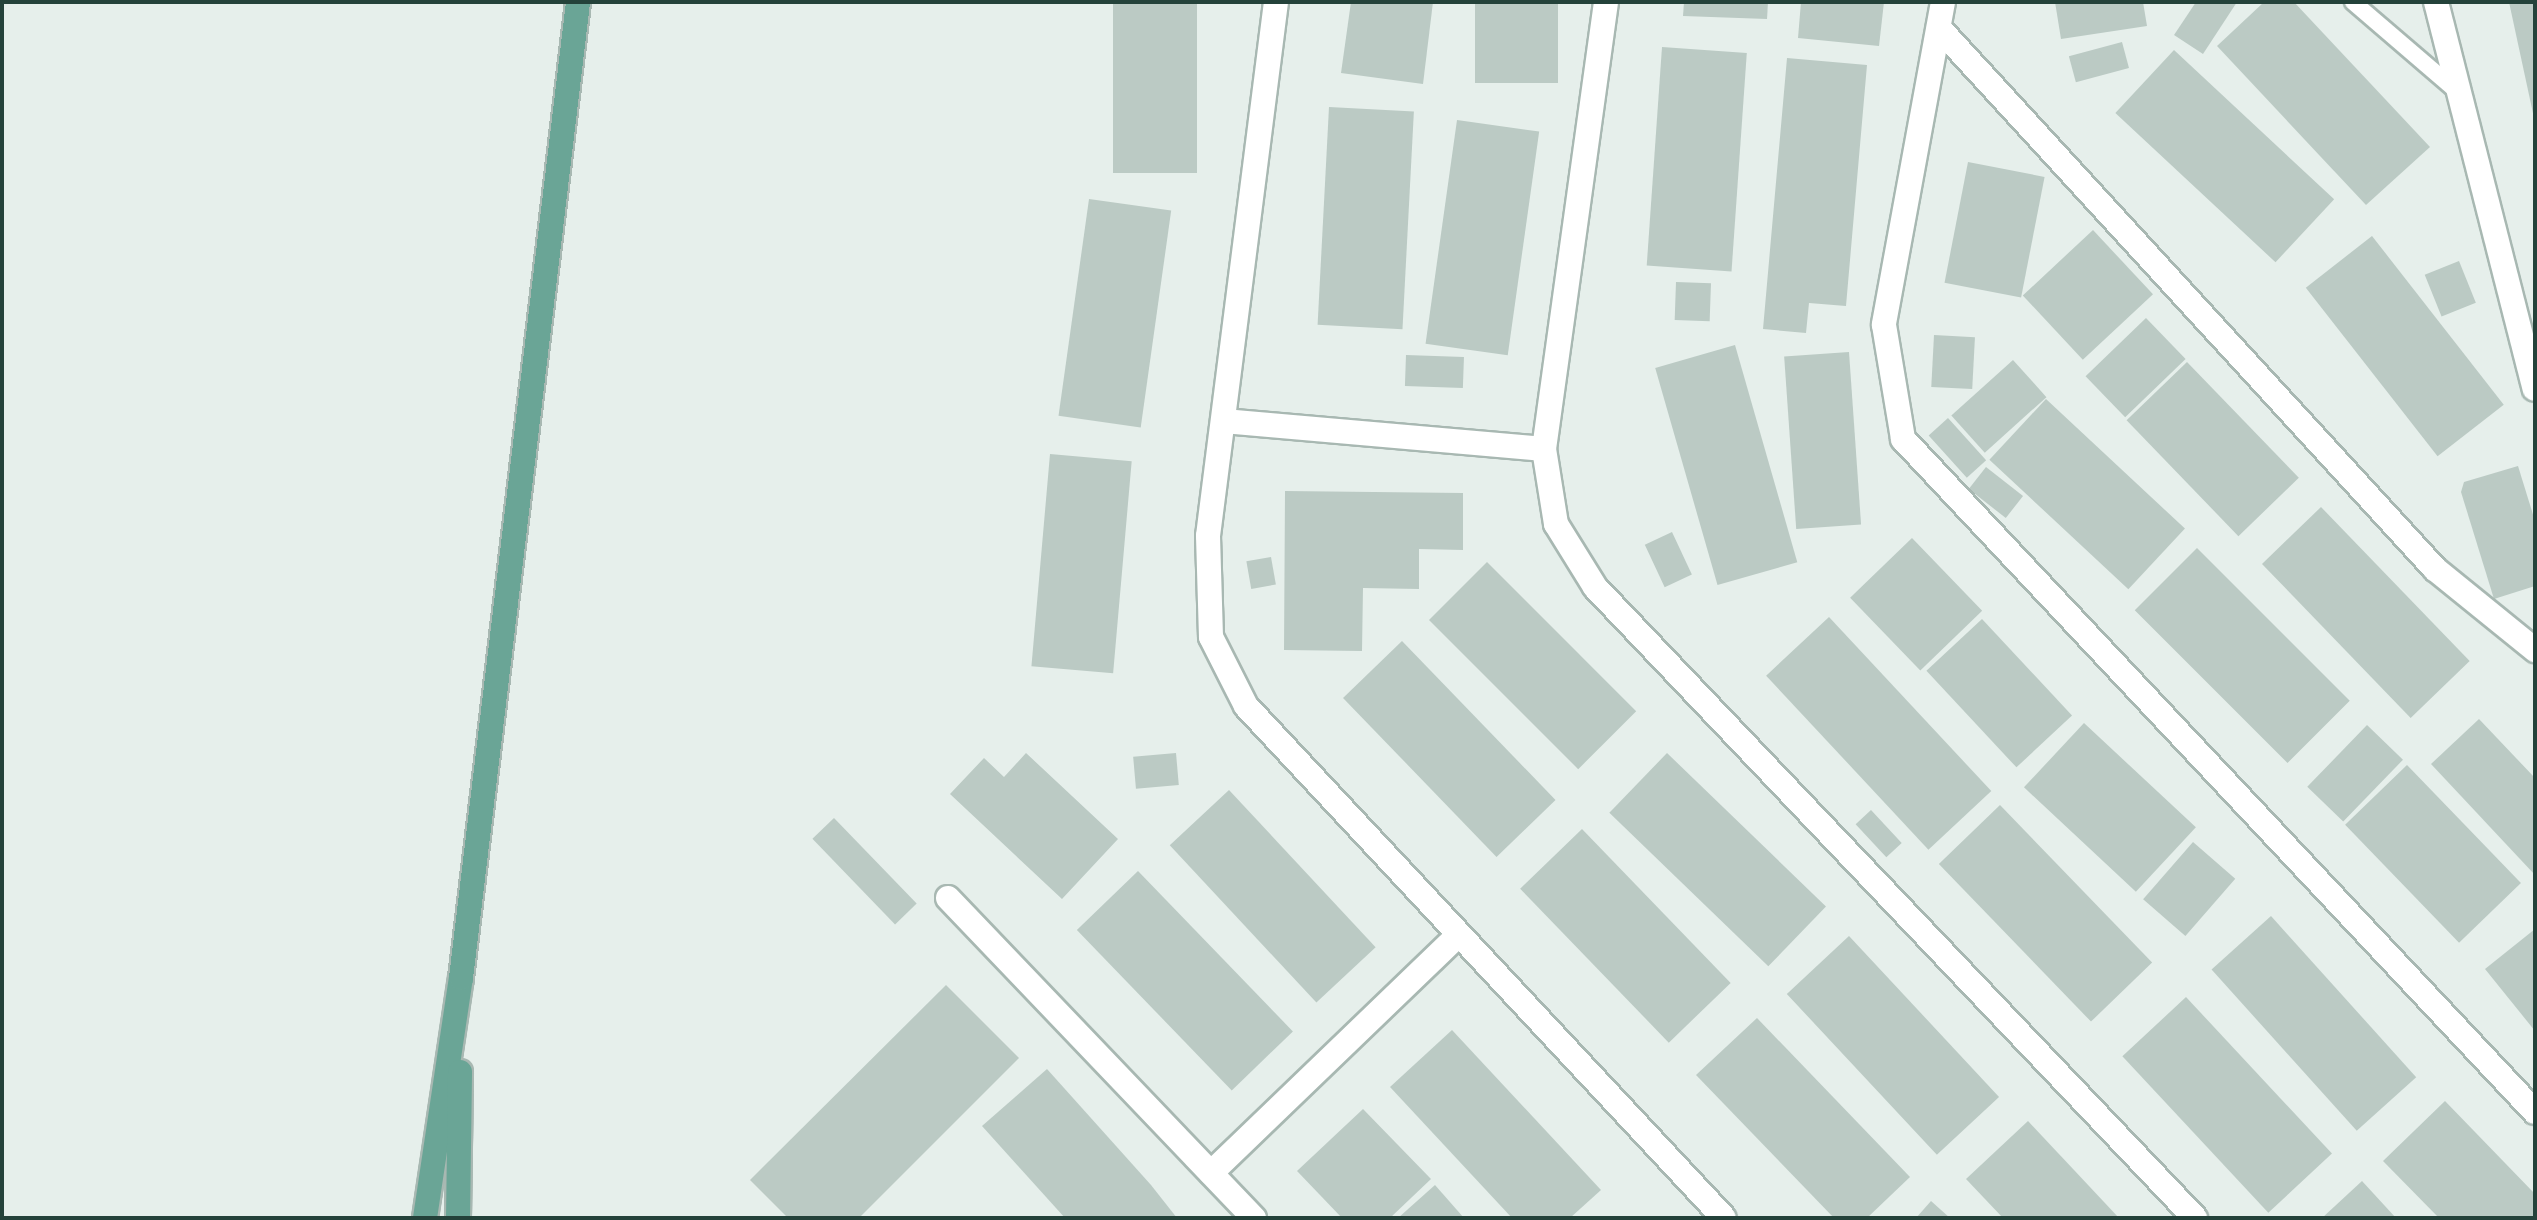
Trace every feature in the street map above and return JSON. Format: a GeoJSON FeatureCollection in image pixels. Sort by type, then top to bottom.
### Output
{"type":"FeatureCollection","features":[{"type":"Feature","properties":{"kind":"main road"},"geometry":{"type":"LineString","coordinates":[[425,1218],[461,978],[578,2]]}},
{"type":"Feature","properties":{"kind":"main road"},"geometry":{"type":"LineString","coordinates":[[458,1218],[461,978]]}},
{"type":"Feature","properties":{"kind":"street"},"geometry":{"type":"LineString","coordinates":[[1276,2],[1208,536],[1211,637],[1246,706],[1724,1218]]}},
{"type":"Feature","properties":{"kind":"street"},"geometry":{"type":"LineString","coordinates":[[1606,2],[1544,449],[1556,524],[1595,587],[2195,1218]]}},
{"type":"Feature","properties":{"kind":"street"},"geometry":{"type":"LineString","coordinates":[[1943,2],[1884,325],[1903,439],[2535,1112]]}},
{"type":"Feature","properties":{"kind":"street"},"geometry":{"type":"LineString","coordinates":[[2436,2],[2535,389]]}},
{"type":"Feature","properties":{"kind":"street"},"geometry":{"type":"LineString","coordinates":[[1939,28],[2435,569],[2535,650]]}},
{"type":"Feature","properties":{"kind":"street"},"geometry":{"type":"LineString","coordinates":[[1224,421],[1544,449]]}},
{"type":"Feature","properties":{"kind":"street"},"geometry":{"type":"LineString","coordinates":[[948,898],[1254,1218]]}},
{"type":"Feature","properties":{"kind":"street"},"geometry":{"type":"LineString","coordinates":[[1211,1173],[1459,934]]}},
{"type":"Feature","properties":{"kind":"lane"},"geometry":{"type":"LineString","coordinates":[[2353,2],[2459,93]]}},
{"type":"Feature","properties":{"kind":"building"},"geometry":{"type":"Polygon","coordinates":[[[1113,2],[1197,2],[1197,173],[1113,173],[1113,2]]]}},
{"type":"Feature","properties":{"kind":"building"},"geometry":{"type":"Polygon","coordinates":[[[1351,2],[1433,2],[1423,84],[1341,73],[1351,2]]]}},
{"type":"Feature","properties":{"kind":"building"},"geometry":{"type":"Polygon","coordinates":[[[1475,2],[1558,2],[1558,83],[1475,83],[1475,2]]]}},
{"type":"Feature","properties":{"kind":"building"},"geometry":{"type":"Polygon","coordinates":[[[1684,2],[1768,2],[1767,19],[1683,16],[1684,2]]]}},
{"type":"Feature","properties":{"kind":"building"},"geometry":{"type":"Polygon","coordinates":[[[1801,2],[1884,2],[1879,46],[1798,38],[1801,2]]]}},
{"type":"Feature","properties":{"kind":"building"},"geometry":{"type":"Polygon","coordinates":[[[2055,2],[2143,2],[2147,26],[2061,39],[2055,2]]]}},
{"type":"Feature","properties":{"kind":"building"},"geometry":{"type":"Polygon","coordinates":[[[2196,2],[2237,2],[2203,54],[2174,35],[2196,2]]]}},
{"type":"Feature","properties":{"kind":"building"},"geometry":{"type":"Polygon","coordinates":[[[2264,2],[2294,2],[2430,147],[2366,205],[2217,46],[2264,2]]]}},
{"type":"Feature","properties":{"kind":"building"},"geometry":{"type":"Polygon","coordinates":[[[2509,2],[2535,2],[2534,118],[2509,2]]]}},
{"type":"Feature","properties":{"kind":"building"},"geometry":{"type":"Polygon","coordinates":[[[2122,42],[2129,68],[2076,82],[2069,56],[2122,42]]]}},
{"type":"Feature","properties":{"kind":"building"},"geometry":{"type":"Polygon","coordinates":[[[1662,47],[1747,53],[1732,271],[1647,265],[1662,47]]]}},
{"type":"Feature","properties":{"kind":"building"},"geometry":{"type":"Polygon","coordinates":[[[2174,50],[2334,199],[2276,262],[2115,113],[2174,50]]]}},
{"type":"Feature","properties":{"kind":"building"},"geometry":{"type":"Polygon","coordinates":[[[1787,58],[1867,65],[1846,306],[1809,303],[1806,333],[1763,329],[1787,58]]]}},
{"type":"Feature","properties":{"kind":"building"},"geometry":{"type":"Polygon","coordinates":[[[1329,107],[1414,111],[1402,329],[1318,325],[1329,107]]]}},
{"type":"Feature","properties":{"kind":"building"},"geometry":{"type":"Polygon","coordinates":[[[1457,120],[1539,132],[1508,355],[1426,344],[1457,120]]]}},
{"type":"Feature","properties":{"kind":"building"},"geometry":{"type":"Polygon","coordinates":[[[1968,162],[2045,177],[2021,298],[1945,283],[1968,162]]]}},
{"type":"Feature","properties":{"kind":"building"},"geometry":{"type":"Polygon","coordinates":[[[1089,199],[1171,211],[1141,427],[1059,416],[1089,199]]]}},
{"type":"Feature","properties":{"kind":"building"},"geometry":{"type":"Polygon","coordinates":[[[2093,230],[2153,294],[2083,360],[2023,295],[2093,230]]]}},
{"type":"Feature","properties":{"kind":"building"},"geometry":{"type":"Polygon","coordinates":[[[2372,236],[2504,405],[2438,456],[2306,288],[2372,236]]]}},
{"type":"Feature","properties":{"kind":"building"},"geometry":{"type":"Polygon","coordinates":[[[2459,261],[2476,303],[2442,317],[2425,275],[2459,261]]]}},
{"type":"Feature","properties":{"kind":"building"},"geometry":{"type":"Polygon","coordinates":[[[1676,282],[1711,283],[1710,321],[1675,320],[1676,282]]]}},
{"type":"Feature","properties":{"kind":"building"},"geometry":{"type":"Polygon","coordinates":[[[2146,318],[2186,359],[2125,417],[2086,376],[2146,318]]]}},
{"type":"Feature","properties":{"kind":"building"},"geometry":{"type":"Polygon","coordinates":[[[1934,335],[1975,337],[1972,389],[1931,387],[1934,335]]]}},
{"type":"Feature","properties":{"kind":"building"},"geometry":{"type":"Polygon","coordinates":[[[1735,345],[1797,562],[1718,585],[1655,368],[1735,345]]]}},
{"type":"Feature","properties":{"kind":"building"},"geometry":{"type":"Polygon","coordinates":[[[1849,352],[1861,525],[1796,529],[1784,357],[1849,352]]]}},
{"type":"Feature","properties":{"kind":"building"},"geometry":{"type":"Polygon","coordinates":[[[1406,355],[1464,357],[1463,388],[1405,386],[1406,355]]]}},
{"type":"Feature","properties":{"kind":"building"},"geometry":{"type":"Polygon","coordinates":[[[2013,360],[2046,397],[1985,453],[1951,416],[2013,360]]]}},
{"type":"Feature","properties":{"kind":"building"},"geometry":{"type":"Polygon","coordinates":[[[2187,362],[2299,478],[2238,536],[2127,420],[2187,362]]]}},
{"type":"Feature","properties":{"kind":"building"},"geometry":{"type":"Polygon","coordinates":[[[2046,399],[2185,529],[2128,589],[1989,460],[2046,399]]]}},
{"type":"Feature","properties":{"kind":"building"},"geometry":{"type":"Polygon","coordinates":[[[1948,418],[1986,460],[1967,478],[1929,435],[1948,418]]]}},
{"type":"Feature","properties":{"kind":"building"},"geometry":{"type":"Polygon","coordinates":[[[1050,454],[1132,461],[1113,673],[1031,666],[1050,454]]]}},
{"type":"Feature","properties":{"kind":"building"},"geometry":{"type":"Polygon","coordinates":[[[2518,466],[2535,521],[2535,586],[2494,599],[2461,492],[2464,482],[2518,466]]]}},
{"type":"Feature","properties":{"kind":"building"},"geometry":{"type":"Polygon","coordinates":[[[1986,467],[2023,496],[2006,518],[1969,489],[1986,467]]]}},
{"type":"Feature","properties":{"kind":"building"},"geometry":{"type":"Polygon","coordinates":[[[1285,491],[1463,493],[1463,550],[1419,549],[1419,589],[1363,588],[1362,651],[1284,650],[1285,491]]]}},
{"type":"Feature","properties":{"kind":"building"},"geometry":{"type":"Polygon","coordinates":[[[2321,507],[2470,661],[2411,718],[2262,564],[2321,507]]]}},
{"type":"Feature","properties":{"kind":"building"},"geometry":{"type":"Polygon","coordinates":[[[1672,532],[1692,575],[1665,587],[1645,545],[1672,532]]]}},
{"type":"Feature","properties":{"kind":"building"},"geometry":{"type":"Polygon","coordinates":[[[1912,538],[1982,611],[1920,670],[1850,598],[1912,538]]]}},
{"type":"Feature","properties":{"kind":"building"},"geometry":{"type":"Polygon","coordinates":[[[2197,548],[2350,701],[2288,763],[2135,610],[2197,548]]]}},
{"type":"Feature","properties":{"kind":"building"},"geometry":{"type":"Polygon","coordinates":[[[1271,557],[1276,585],[1251,589],[1246,561],[1271,557]]]}},
{"type":"Feature","properties":{"kind":"building"},"geometry":{"type":"Polygon","coordinates":[[[1487,562],[1636,711],[1578,769],[1429,620],[1487,562]]]}},
{"type":"Feature","properties":{"kind":"building"},"geometry":{"type":"Polygon","coordinates":[[[1829,617],[1991,791],[1928,850],[1766,676],[1829,617]]]}},
{"type":"Feature","properties":{"kind":"building"},"geometry":{"type":"Polygon","coordinates":[[[1982,619],[2072,716],[2016,767],[1926,671],[1982,619]]]}},
{"type":"Feature","properties":{"kind":"building"},"geometry":{"type":"Polygon","coordinates":[[[1402,641],[1556,800],[1497,857],[1343,698],[1402,641]]]}},
{"type":"Feature","properties":{"kind":"building"},"geometry":{"type":"Polygon","coordinates":[[[2479,719],[2535,778],[2535,875],[2431,764],[2479,719]]]}},
{"type":"Feature","properties":{"kind":"building"},"geometry":{"type":"Polygon","coordinates":[[[2084,723],[2196,827],[2136,892],[2024,787],[2084,723]]]}},
{"type":"Feature","properties":{"kind":"building"},"geometry":{"type":"Polygon","coordinates":[[[2367,725],[2403,760],[2343,822],[2307,787],[2367,725]]]}},
{"type":"Feature","properties":{"kind":"building"},"geometry":{"type":"Polygon","coordinates":[[[1026,753],[1118,839],[1062,899],[950,794],[984,758],[1004,777],[1026,753]]]}},
{"type":"Feature","properties":{"kind":"building"},"geometry":{"type":"Polygon","coordinates":[[[1176,753],[1179,785],[1136,789],[1133,757],[1176,753]]]}},
{"type":"Feature","properties":{"kind":"building"},"geometry":{"type":"Polygon","coordinates":[[[1667,753],[1826,907],[1768,966],[1609,813],[1667,753]]]}},
{"type":"Feature","properties":{"kind":"building"},"geometry":{"type":"Polygon","coordinates":[[[2407,765],[2521,883],[2459,943],[2345,825],[2407,765]]]}},
{"type":"Feature","properties":{"kind":"building"},"geometry":{"type":"Polygon","coordinates":[[[1229,790],[1376,947],[1316,1002],[1170,845],[1229,790]]]}},
{"type":"Feature","properties":{"kind":"building"},"geometry":{"type":"Polygon","coordinates":[[[2000,805],[2152,963],[2091,1022],[1939,864],[2000,805]]]}},
{"type":"Feature","properties":{"kind":"building"},"geometry":{"type":"Polygon","coordinates":[[[1871,810],[1902,843],[1886,857],[1856,824],[1871,810]]]}},
{"type":"Feature","properties":{"kind":"building"},"geometry":{"type":"Polygon","coordinates":[[[834,818],[917,904],[895,924],[812,839],[834,818]]]}},
{"type":"Feature","properties":{"kind":"building"},"geometry":{"type":"Polygon","coordinates":[[[1582,829],[1731,983],[1669,1043],[1520,889],[1582,829]]]}},
{"type":"Feature","properties":{"kind":"building"},"geometry":{"type":"Polygon","coordinates":[[[2193,842],[2235,879],[2185,936],[2143,899],[2193,842]]]}},
{"type":"Feature","properties":{"kind":"building"},"geometry":{"type":"Polygon","coordinates":[[[1138,871],[1293,1031],[1232,1090],[1077,930],[1138,871]]]}},
{"type":"Feature","properties":{"kind":"building"},"geometry":{"type":"Polygon","coordinates":[[[2271,916],[2416,1077],[2357,1131],[2212,970],[2271,916]]]}},
{"type":"Feature","properties":{"kind":"building"},"geometry":{"type":"Polygon","coordinates":[[[2535,929],[2535,1031],[2485,969],[2535,929]]]}},
{"type":"Feature","properties":{"kind":"building"},"geometry":{"type":"Polygon","coordinates":[[[1849,936],[1999,1097],[1937,1155],[1787,994],[1849,936]]]}},
{"type":"Feature","properties":{"kind":"building"},"geometry":{"type":"Polygon","coordinates":[[[946,985],[1019,1058],[859,1218],[788,1218],[750,1180],[946,985]]]}},
{"type":"Feature","properties":{"kind":"building"},"geometry":{"type":"Polygon","coordinates":[[[2186,997],[2332,1154],[2268,1213],[2122,1056],[2186,997]]]}},
{"type":"Feature","properties":{"kind":"building"},"geometry":{"type":"Polygon","coordinates":[[[1757,1018],[1910,1177],[1867,1218],[1834,1218],[1696,1075],[1757,1018]]]}},
{"type":"Feature","properties":{"kind":"building"},"geometry":{"type":"Polygon","coordinates":[[[1452,1030],[1601,1190],[1570,1218],[1512,1218],[1390,1087],[1452,1030]]]}},
{"type":"Feature","properties":{"kind":"building"},"geometry":{"type":"Polygon","coordinates":[[[1047,1069],[1177,1218],[1065,1218],[982,1126],[1047,1069]]]}},
{"type":"Feature","properties":{"kind":"building"},"geometry":{"type":"Polygon","coordinates":[[[2445,1101],[2535,1194],[2535,1218],[2439,1218],[2383,1161],[2445,1101]]]}},
{"type":"Feature","properties":{"kind":"building"},"geometry":{"type":"Polygon","coordinates":[[[1363,1109],[1431,1179],[1390,1218],[1342,1218],[1297,1171],[1363,1109]]]}},
{"type":"Feature","properties":{"kind":"building"},"geometry":{"type":"Polygon","coordinates":[[[2028,1121],[2119,1218],[2003,1218],[1966,1179],[2028,1121]]]}},
{"type":"Feature","properties":{"kind":"building"},"geometry":{"type":"Polygon","coordinates":[[[2362,1181],[2396,1218],[2322,1218],[2362,1181]]]}},
{"type":"Feature","properties":{"kind":"building"},"geometry":{"type":"Polygon","coordinates":[[[1435,1185],[1464,1218],[1398,1218],[1435,1185]]]}},
{"type":"Feature","properties":{"kind":"building"},"geometry":{"type":"Polygon","coordinates":[[[1931,1201],[1950,1218],[1916,1218],[1931,1201]]]}}]}
